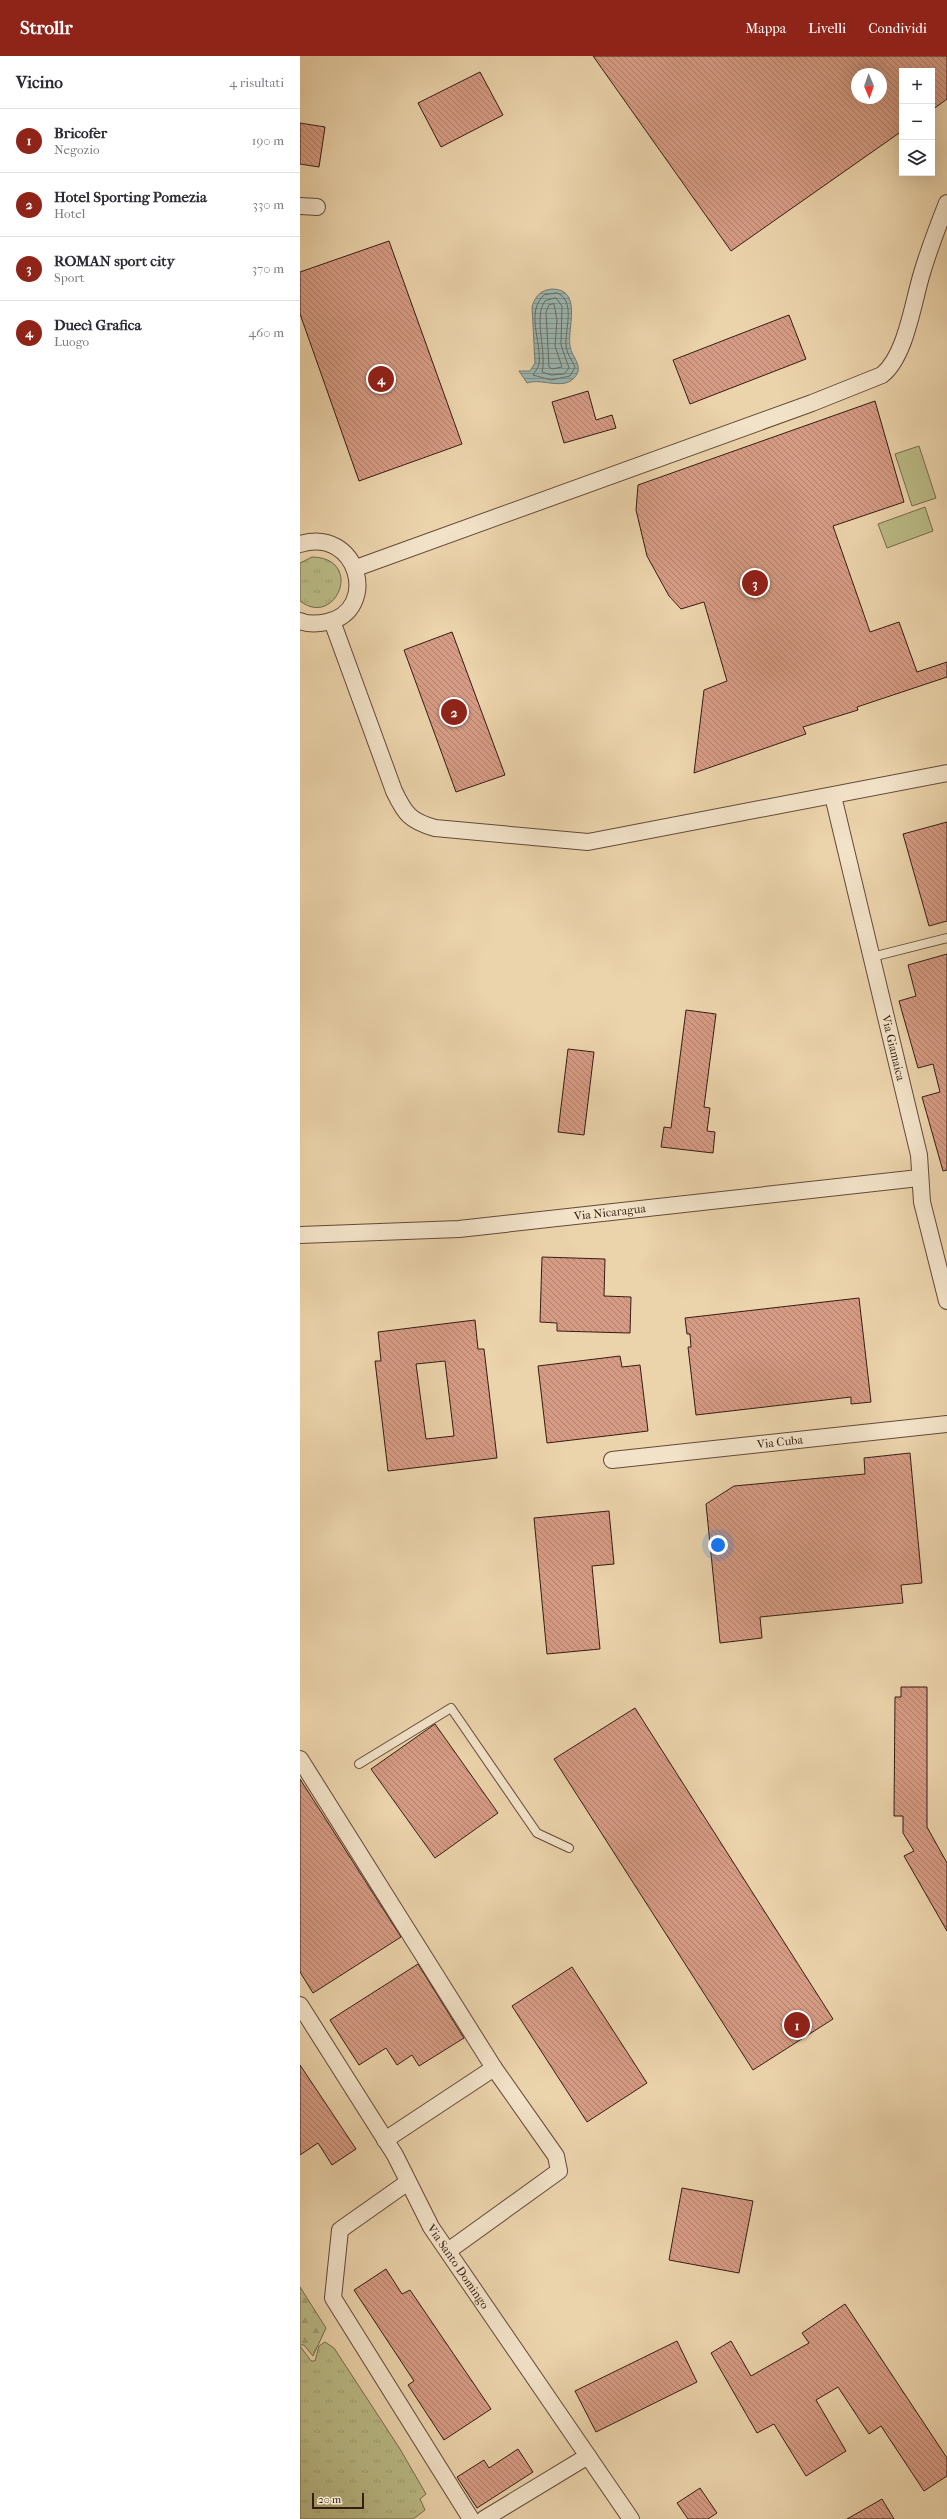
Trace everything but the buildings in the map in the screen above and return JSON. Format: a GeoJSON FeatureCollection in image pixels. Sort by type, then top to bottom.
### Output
{"type":"FeatureCollection","features":[{"type":"Feature","properties":{"kind":"street"},"geometry":{"type":"LineString","coordinates":[[356,568],[812,403],[882,375],[889,369],[898,354],[924,266],[947,204]]}},
{"type":"Feature","properties":{"kind":"street"},"geometry":{"type":"LineString","coordinates":[[300,206],[317,207]]}},
{"type":"Feature","properties":{"kind":"street"},"geometry":{"type":"LineString","coordinates":[[300,544],[310,541],[324,542],[338,547],[348,556],[356,568],[358,579],[354,599],[349,608],[332,621],[318,624],[300,621]]}},
{"type":"Feature","properties":{"kind":"street"},"geometry":{"type":"LineString","coordinates":[[332,621],[394,791],[404,810],[412,819],[422,824],[449,830],[588,842],[947,773]]}},
{"type":"Feature","properties":{"kind":"street","name":"Via Giamaica"},"geometry":{"type":"LineString","coordinates":[[833,796],[919,1155],[919,1178],[922,1202],[947,1301]]}},
{"type":"Feature","properties":{"kind":"street","name":"Via Nicaragua"},"geometry":{"type":"LineString","coordinates":[[300,1235],[459,1229],[919,1178]]}},
{"type":"Feature","properties":{"kind":"street","name":"Via Cuba"},"geometry":{"type":"LineString","coordinates":[[612,1460],[947,1424]]}},
{"type":"Feature","properties":{"kind":"street"},"geometry":{"type":"LineString","coordinates":[[300,1759],[494,2068],[556,2156],[559,2171],[448,2251]]}},
{"type":"Feature","properties":{"kind":"street","name":"Via Santo Domingo"},"geometry":{"type":"LineString","coordinates":[[300,2004],[385,2140],[431,2227],[631,2519]]}},
{"type":"Feature","properties":{"kind":"street"},"geometry":{"type":"LineString","coordinates":[[385,2140],[494,2068]]}},
{"type":"Feature","properties":{"kind":"street"},"geometry":{"type":"LineString","coordinates":[[408,2182],[340,2230],[334,2298],[471,2519]]}},
{"type":"Feature","properties":{"kind":"street"},"geometry":{"type":"LineString","coordinates":[[484,2519],[588,2456]]}},
{"type":"Feature","properties":{"kind":"lane"},"geometry":{"type":"LineString","coordinates":[[872,958],[947,938]]}},
{"type":"Feature","properties":{"kind":"lane"},"geometry":{"type":"LineString","coordinates":[[359,1764],[451,1708],[537,1833],[569,1848]]}},
{"type":"Feature","properties":{"kind":"green space"},"geometry":{"type":"Polygon","coordinates":[[[919,446],[936,498],[912,506],[895,454],[919,446]]]}},
{"type":"Feature","properties":{"kind":"green space"},"geometry":{"type":"Polygon","coordinates":[[[925,507],[933,531],[887,548],[878,524],[925,507]]]}},
{"type":"Feature","properties":{"kind":"green space"},"geometry":{"type":"Polygon","coordinates":[[[312,557],[328,560],[338,568],[341,579],[339,590],[334,600],[325,606],[313,607],[300,601],[300,563],[312,557]]]}},
{"type":"Feature","properties":{"kind":"green space"},"geometry":{"type":"Polygon","coordinates":[[[300,2287],[326,2328],[313,2356],[304,2345],[300,2345],[300,2287]]]}},
{"type":"Feature","properties":{"kind":"green space"},"geometry":{"type":"Polygon","coordinates":[[[325,2342],[334,2348],[400,2449],[426,2494],[420,2499],[425,2510],[413,2519],[300,2519],[300,2346],[311,2361],[315,2361],[319,2346],[325,2342]]]}},
{"type":"Feature","properties":{"kind":"water"},"geometry":{"type":"Polygon","coordinates":[[[552,289],[562,291],[567,295],[571,302],[572,311],[570,346],[578,365],[578,372],[574,379],[562,384],[540,382],[527,383],[519,371],[530,371],[535,363],[532,307],[539,294],[552,289]]]}},
{"type":"Feature","properties":{"kind":"place","name":"Duecì Grafica"},"geometry":{"type":"Point","coordinates":[381,379]}},
{"type":"Feature","properties":{"kind":"place","name":"ROMAN sport city"},"geometry":{"type":"Point","coordinates":[755,583]}},
{"type":"Feature","properties":{"kind":"place","name":"Hotel Sporting Pomezia"},"geometry":{"type":"Point","coordinates":[454,712]}},
{"type":"Feature","properties":{"kind":"place","name":"Bricofer"},"geometry":{"type":"Point","coordinates":[797,2025]}}]}
